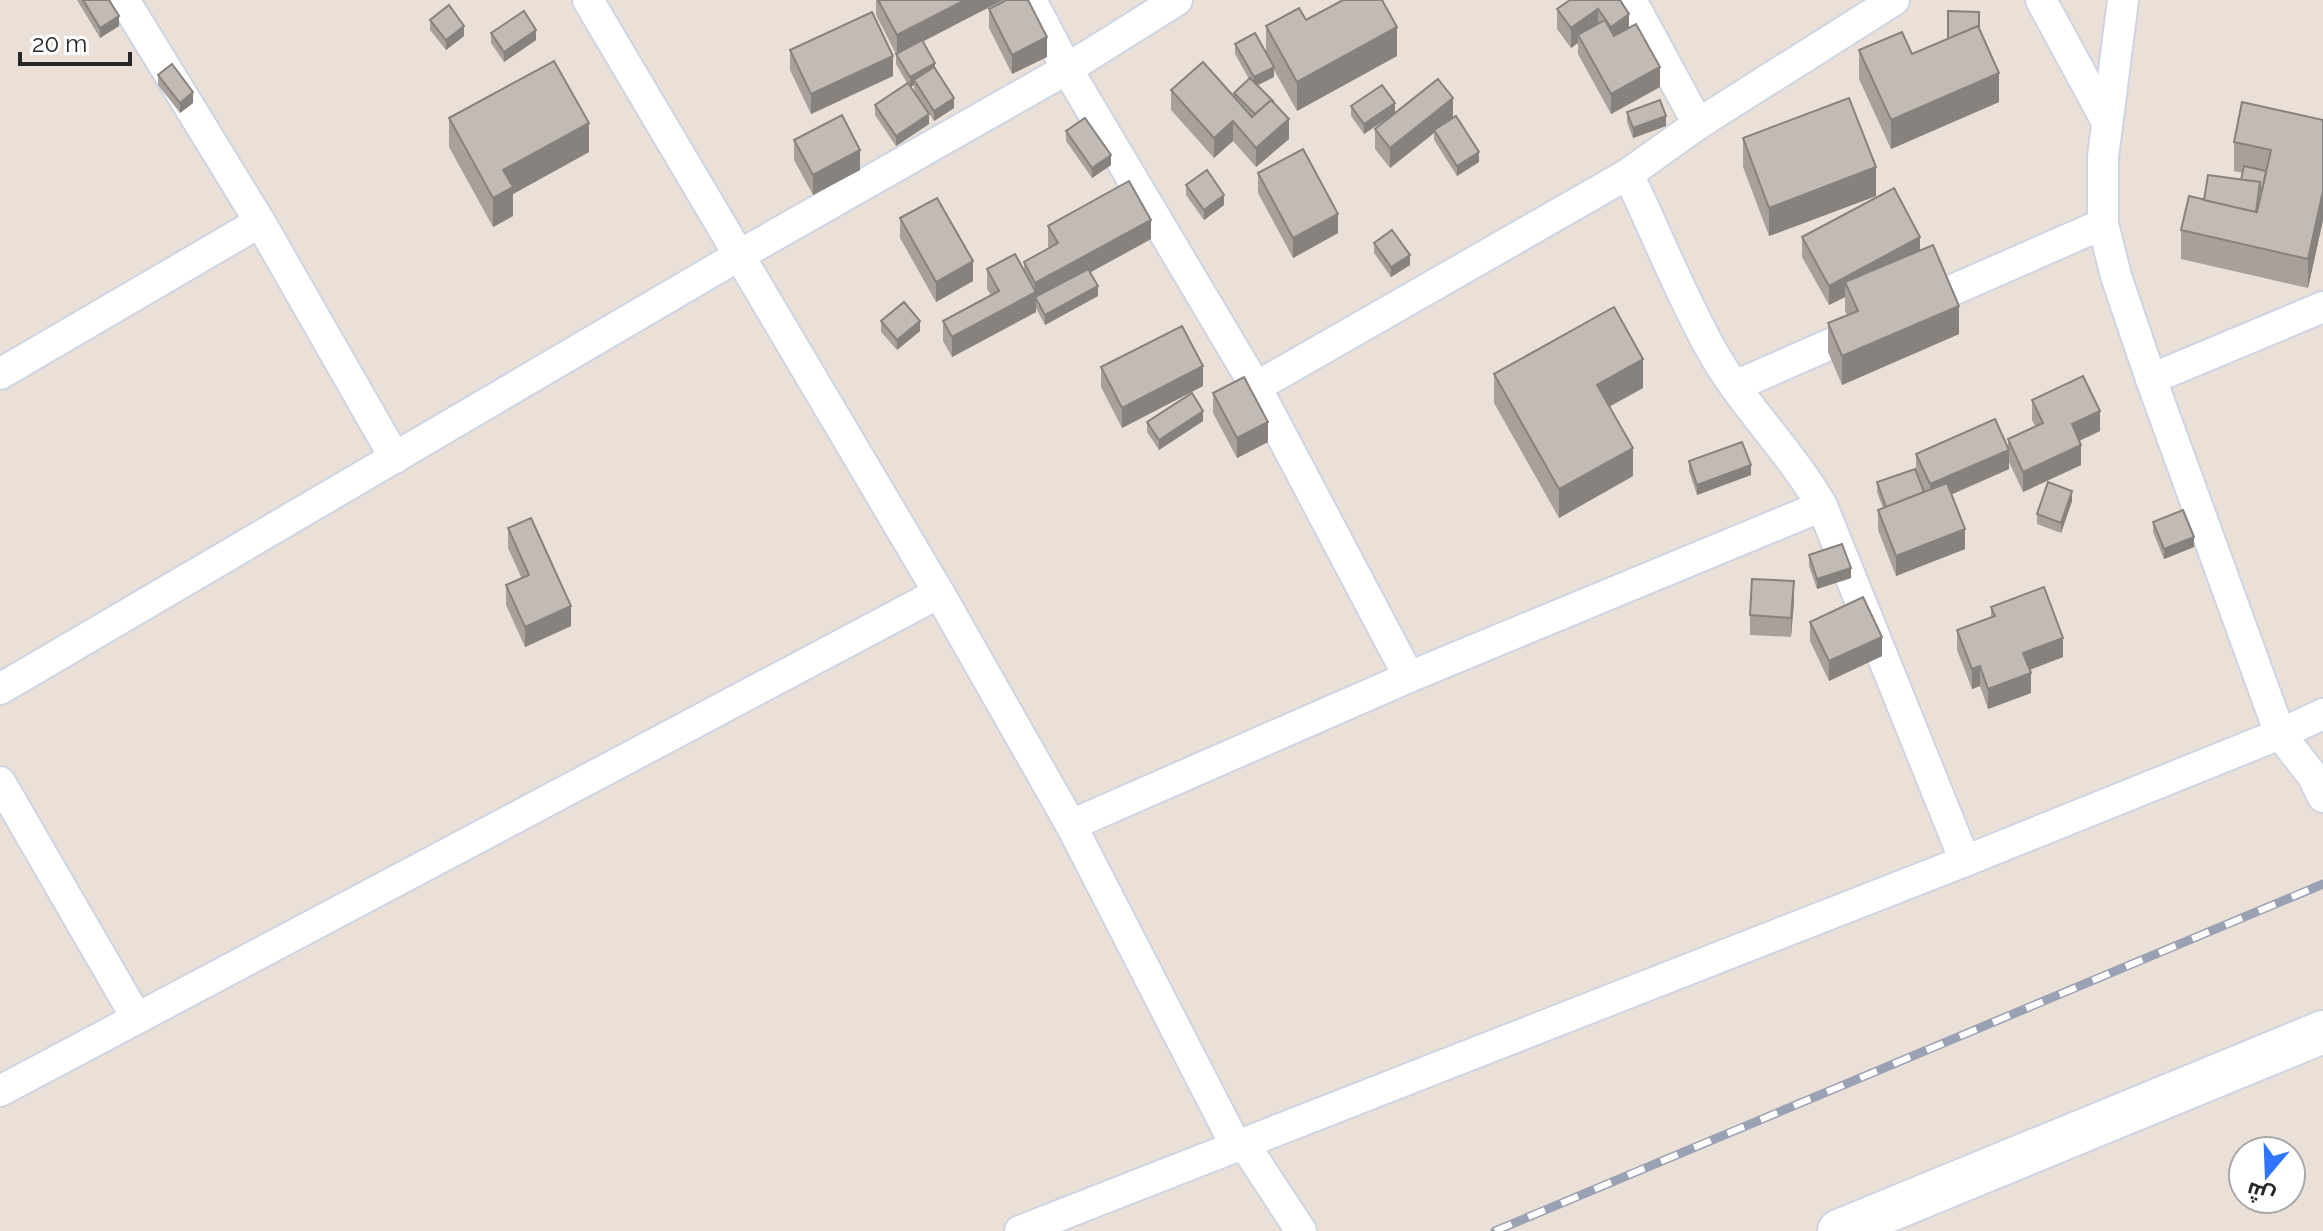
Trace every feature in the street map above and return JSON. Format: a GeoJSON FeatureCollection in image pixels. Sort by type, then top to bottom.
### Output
{"type":"FeatureCollection","features":[{"type":"Feature","properties":{"kind":"main road"},"geometry":{"type":"LineString","coordinates":[[1839,1231],[1885,1222],[2323,1032]]}},
{"type":"Feature","properties":{"kind":"street"},"geometry":{"type":"LineString","coordinates":[[124,0],[260,222],[395,458]]}},
{"type":"Feature","properties":{"kind":"street"},"geometry":{"type":"LineString","coordinates":[[588,0],[939,593],[1071,825],[1236,1146],[1248,1150],[1301,1231]]}},
{"type":"Feature","properties":{"kind":"street"},"geometry":{"type":"LineString","coordinates":[[1031,0],[1067,69],[1256,387],[1409,677]]}},
{"type":"Feature","properties":{"kind":"street"},"geometry":{"type":"LineString","coordinates":[[0,689],[738,256],[1067,69],[1177,0]]}},
{"type":"Feature","properties":{"kind":"street"},"geometry":{"type":"LineString","coordinates":[[1631,0],[1698,124]]}},
{"type":"Feature","properties":{"kind":"street"},"geometry":{"type":"LineString","coordinates":[[1256,387],[1628,174],[1698,124],[1894,0]]}},
{"type":"Feature","properties":{"kind":"street"},"geometry":{"type":"LineString","coordinates":[[2041,0],[2106,120]]}},
{"type":"Feature","properties":{"kind":"street"},"geometry":{"type":"LineString","coordinates":[[2123,0],[2103,157],[2103,224],[2116,276],[2280,734],[2312,775],[2323,797]]}},
{"type":"Feature","properties":{"kind":"street"},"geometry":{"type":"LineString","coordinates":[[1628,174],[1712,351],[1735,386],[1805,475],[1822,506],[1965,861]]}},
{"type":"Feature","properties":{"kind":"street"},"geometry":{"type":"LineString","coordinates":[[0,374],[260,222]]}},
{"type":"Feature","properties":{"kind":"street"},"geometry":{"type":"LineString","coordinates":[[1735,386],[2103,224]]}},
{"type":"Feature","properties":{"kind":"street"},"geometry":{"type":"LineString","coordinates":[[2151,379],[2323,307]]}},
{"type":"Feature","properties":{"kind":"street"},"geometry":{"type":"LineString","coordinates":[[1071,825],[1409,677],[1822,506]]}},
{"type":"Feature","properties":{"kind":"street"},"geometry":{"type":"LineString","coordinates":[[0,1091],[939,593]]}},
{"type":"Feature","properties":{"kind":"street"},"geometry":{"type":"LineString","coordinates":[[1020,1231],[1965,861],[2323,714]]}},
{"type":"Feature","properties":{"kind":"street"},"geometry":{"type":"LineString","coordinates":[[0,782],[136,1017]]}},
{"type":"Feature","properties":{"kind":"building"},"geometry":{"type":"Polygon","coordinates":[[[83,0],[109,0],[119,16],[100,28],[83,0]]]}},
{"type":"Feature","properties":{"kind":"building"},"geometry":{"type":"Polygon","coordinates":[[[878,0],[965,0],[897,35],[878,0]]]}},
{"type":"Feature","properties":{"kind":"building"},"geometry":{"type":"Polygon","coordinates":[[[1006,0],[1028,0],[1047,37],[1012,55],[989,9],[1006,0]]]}},
{"type":"Feature","properties":{"kind":"building"},"geometry":{"type":"Polygon","coordinates":[[[1343,0],[1382,0],[1397,27],[1297,82],[1266,26],[1299,8],[1306,20],[1343,0]]]}},
{"type":"Feature","properties":{"kind":"building"},"geometry":{"type":"Polygon","coordinates":[[[1570,0],[1620,0],[1629,14],[1611,27],[1598,9],[1571,28],[1557,9],[1570,0]]]}},
{"type":"Feature","properties":{"kind":"building"},"geometry":{"type":"Polygon","coordinates":[[[449,5],[464,26],[446,40],[430,20],[449,5]]]}},
{"type":"Feature","properties":{"kind":"building"},"geometry":{"type":"Polygon","coordinates":[[[524,11],[536,30],[504,52],[491,33],[524,11]]]}},
{"type":"Feature","properties":{"kind":"building"},"geometry":{"type":"Polygon","coordinates":[[[1948,11],[1979,12],[1979,28],[1948,39],[1948,11]]]}},
{"type":"Feature","properties":{"kind":"building"},"geometry":{"type":"Polygon","coordinates":[[[872,12],[893,56],[811,94],[790,50],[872,12]]]}},
{"type":"Feature","properties":{"kind":"building"},"geometry":{"type":"Polygon","coordinates":[[[1605,20],[1614,36],[1636,24],[1660,67],[1611,94],[1578,35],[1605,20]]]}},
{"type":"Feature","properties":{"kind":"building"},"geometry":{"type":"Polygon","coordinates":[[[1978,26],[1999,73],[1891,120],[1859,50],[1902,32],[1912,54],[1978,26]]]}},
{"type":"Feature","properties":{"kind":"building"},"geometry":{"type":"Polygon","coordinates":[[[1255,33],[1274,67],[1254,77],[1235,44],[1255,33]]]}},
{"type":"Feature","properties":{"kind":"building"},"geometry":{"type":"Polygon","coordinates":[[[922,40],[935,63],[910,77],[896,54],[922,40]]]}},
{"type":"Feature","properties":{"kind":"building"},"geometry":{"type":"Polygon","coordinates":[[[554,61],[589,123],[503,170],[513,187],[493,198],[449,118],[554,61]]]}},
{"type":"Feature","properties":{"kind":"building"},"geometry":{"type":"Polygon","coordinates":[[[1203,62],[1252,117],[1271,100],[1289,119],[1256,148],[1233,121],[1214,138],[1171,90],[1203,62]]]}},
{"type":"Feature","properties":{"kind":"building"},"geometry":{"type":"Polygon","coordinates":[[[172,64],[193,92],[180,103],[158,75],[172,64]]]}},
{"type":"Feature","properties":{"kind":"building"},"geometry":{"type":"Polygon","coordinates":[[[934,67],[954,98],[934,111],[914,80],[934,67]]]}},
{"type":"Feature","properties":{"kind":"building"},"geometry":{"type":"Polygon","coordinates":[[[1250,78],[1274,102],[1271,100],[1255,114],[1234,93],[1250,78]]]}},
{"type":"Feature","properties":{"kind":"building"},"geometry":{"type":"Polygon","coordinates":[[[1438,79],[1453,98],[1390,148],[1375,129],[1438,79]]]}},
{"type":"Feature","properties":{"kind":"building"},"geometry":{"type":"Polygon","coordinates":[[[908,83],[929,114],[896,136],[875,105],[908,83]]]}},
{"type":"Feature","properties":{"kind":"building"},"geometry":{"type":"Polygon","coordinates":[[[1382,85],[1395,103],[1364,124],[1351,106],[1382,85]]]}},
{"type":"Feature","properties":{"kind":"building"},"geometry":{"type":"Polygon","coordinates":[[[1849,98],[1876,167],[1769,208],[1743,138],[1849,98]]]}},
{"type":"Feature","properties":{"kind":"building"},"geometry":{"type":"Polygon","coordinates":[[[1660,100],[1666,116],[1633,128],[1627,112],[1660,100]]]}},
{"type":"Feature","properties":{"kind":"building"},"geometry":{"type":"Polygon","coordinates":[[[2242,102],[2323,120],[2323,191],[2308,259],[2181,230],[2189,196],[2257,212],[2271,150],[2234,142],[2242,102]]]}},
{"type":"Feature","properties":{"kind":"building"},"geometry":{"type":"Polygon","coordinates":[[[842,115],[860,150],[813,175],[794,140],[842,115]]]}},
{"type":"Feature","properties":{"kind":"building"},"geometry":{"type":"Polygon","coordinates":[[[1456,116],[1479,152],[1457,166],[1434,130],[1456,116]]]}},
{"type":"Feature","properties":{"kind":"building"},"geometry":{"type":"Polygon","coordinates":[[[1085,118],[1111,155],[1092,168],[1066,131],[1085,118]]]}},
{"type":"Feature","properties":{"kind":"building"},"geometry":{"type":"Polygon","coordinates":[[[1303,149],[1338,214],[1293,238],[1258,173],[1303,149]]]}},
{"type":"Feature","properties":{"kind":"building"},"geometry":{"type":"Polygon","coordinates":[[[2244,166],[2266,171],[2262,190],[2260,182],[2241,180],[2244,166]]]}},
{"type":"Feature","properties":{"kind":"building"},"geometry":{"type":"Polygon","coordinates":[[[1207,170],[1224,195],[1204,210],[1186,185],[1207,170]]]}},
{"type":"Feature","properties":{"kind":"building"},"geometry":{"type":"Polygon","coordinates":[[[2208,175],[2260,182],[2256,212],[2204,200],[2208,175]]]}},
{"type":"Feature","properties":{"kind":"building"},"geometry":{"type":"Polygon","coordinates":[[[1129,181],[1151,220],[1035,283],[1024,262],[1058,243],[1048,226],[1129,181]]]}},
{"type":"Feature","properties":{"kind":"building"},"geometry":{"type":"Polygon","coordinates":[[[1894,188],[1920,237],[1829,286],[1802,237],[1894,188]]]}},
{"type":"Feature","properties":{"kind":"building"},"geometry":{"type":"Polygon","coordinates":[[[937,198],[973,261],[936,282],[900,218],[937,198]]]}},
{"type":"Feature","properties":{"kind":"building"},"geometry":{"type":"Polygon","coordinates":[[[1392,230],[1410,255],[1391,267],[1374,243],[1392,230]]]}},
{"type":"Feature","properties":{"kind":"building"},"geometry":{"type":"Polygon","coordinates":[[[1933,245],[1959,306],[1842,356],[1828,323],[1858,311],[1845,282],[1933,245]]]}},
{"type":"Feature","properties":{"kind":"building"},"geometry":{"type":"Polygon","coordinates":[[[1015,254],[1036,292],[952,337],[943,321],[999,291],[987,269],[1015,254]]]}},
{"type":"Feature","properties":{"kind":"building"},"geometry":{"type":"Polygon","coordinates":[[[1088,269],[1098,286],[1045,315],[1035,297],[1088,269]]]}},
{"type":"Feature","properties":{"kind":"building"},"geometry":{"type":"Polygon","coordinates":[[[904,302],[920,321],[897,340],[881,321],[904,302]]]}},
{"type":"Feature","properties":{"kind":"building"},"geometry":{"type":"Polygon","coordinates":[[[1614,307],[1643,359],[1597,385],[1633,448],[1559,489],[1494,374],[1614,307]]]}},
{"type":"Feature","properties":{"kind":"building"},"geometry":{"type":"Polygon","coordinates":[[[1182,326],[1203,366],[1122,408],[1101,367],[1182,326]]]}},
{"type":"Feature","properties":{"kind":"building"},"geometry":{"type":"Polygon","coordinates":[[[2083,376],[2100,411],[2072,424],[2081,445],[2023,472],[2008,439],[2043,423],[2032,400],[2083,376]]]}},
{"type":"Feature","properties":{"kind":"building"},"geometry":{"type":"Polygon","coordinates":[[[1244,377],[1268,422],[1237,438],[1213,393],[1244,377]]]}},
{"type":"Feature","properties":{"kind":"building"},"geometry":{"type":"Polygon","coordinates":[[[1192,393],[1203,411],[1159,440],[1147,422],[1192,393]]]}},
{"type":"Feature","properties":{"kind":"building"},"geometry":{"type":"Polygon","coordinates":[[[1995,419],[2009,450],[1930,484],[1916,454],[1995,419]]]}},
{"type":"Feature","properties":{"kind":"building"},"geometry":{"type":"Polygon","coordinates":[[[1742,442],[1751,465],[1697,485],[1689,461],[1742,442]]]}},
{"type":"Feature","properties":{"kind":"building"},"geometry":{"type":"Polygon","coordinates":[[[1915,469],[1924,492],[1886,507],[1877,482],[1915,469]]]}},
{"type":"Feature","properties":{"kind":"building"},"geometry":{"type":"Polygon","coordinates":[[[2048,482],[2072,491],[2061,523],[2037,514],[2048,482]]]}},
{"type":"Feature","properties":{"kind":"building"},"geometry":{"type":"Polygon","coordinates":[[[1947,483],[1965,529],[1896,556],[1878,510],[1947,483]]]}},
{"type":"Feature","properties":{"kind":"building"},"geometry":{"type":"Polygon","coordinates":[[[2183,510],[2194,537],[2164,549],[2153,522],[2183,510]]]}},
{"type":"Feature","properties":{"kind":"building"},"geometry":{"type":"Polygon","coordinates":[[[531,518],[571,606],[525,627],[506,585],[529,575],[508,528],[531,518]]]}},
{"type":"Feature","properties":{"kind":"building"},"geometry":{"type":"Polygon","coordinates":[[[1842,544],[1851,568],[1817,579],[1809,555],[1842,544]]]}},
{"type":"Feature","properties":{"kind":"building"},"geometry":{"type":"Polygon","coordinates":[[[1752,579],[1794,581],[1791,618],[1750,615],[1752,579]]]}},
{"type":"Feature","properties":{"kind":"building"},"geometry":{"type":"Polygon","coordinates":[[[2044,587],[2063,638],[2023,653],[2031,673],[1988,689],[1980,666],[1972,669],[1957,630],[1995,616],[1991,607],[2044,587]]]}},
{"type":"Feature","properties":{"kind":"building"},"geometry":{"type":"Polygon","coordinates":[[[1863,597],[1882,637],[1829,661],[1810,622],[1863,597]]]}},
{"type":"Feature","properties":{"kind":"railway"},"geometry":{"type":"LineString","coordinates":[[1495,1231],[2323,884]]}}]}
